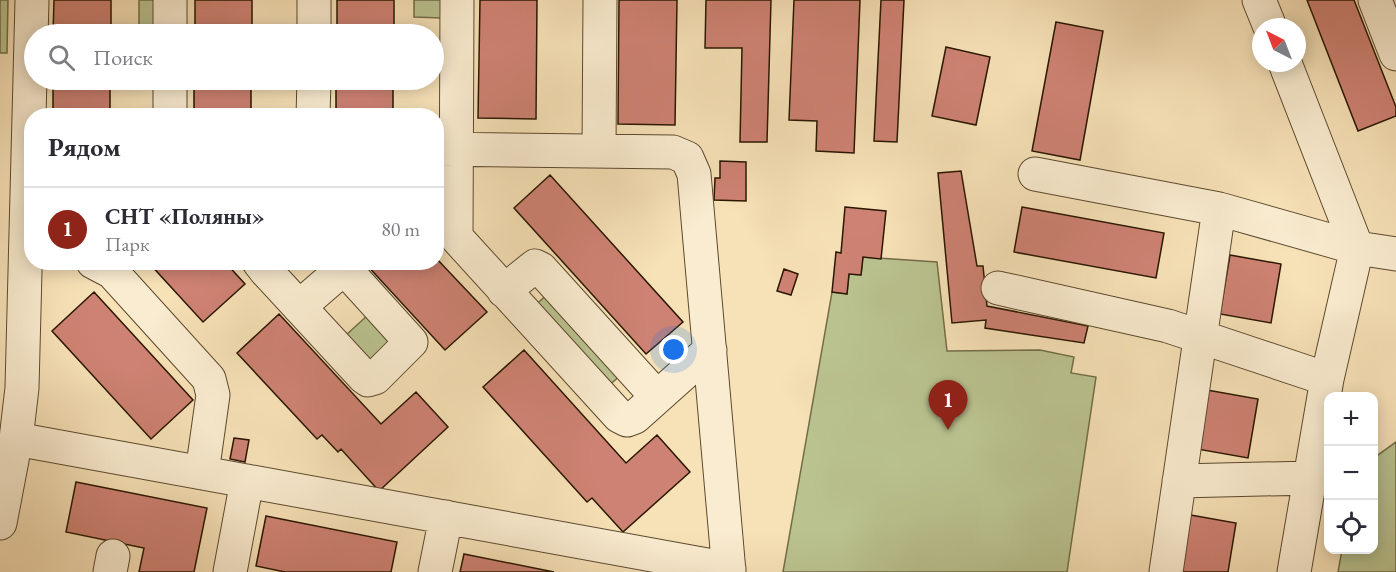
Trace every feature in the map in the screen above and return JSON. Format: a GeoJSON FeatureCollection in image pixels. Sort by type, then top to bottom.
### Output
{"type":"FeatureCollection","features":[{"type":"Feature","properties":{"kind":"street"},"geometry":{"type":"LineString","coordinates":[[32,0],[32,24]]}},
{"type":"Feature","properties":{"kind":"street"},"geometry":{"type":"LineString","coordinates":[[170,0],[170,24]]}},
{"type":"Feature","properties":{"kind":"street"},"geometry":{"type":"LineString","coordinates":[[314,0],[314,24]]}},
{"type":"Feature","properties":{"kind":"street"},"geometry":{"type":"LineString","coordinates":[[457,0],[446,149],[456,237],[504,291],[529,269],[535,266],[541,269],[657,397],[710,350]]}},
{"type":"Feature","properties":{"kind":"street"},"geometry":{"type":"LineString","coordinates":[[599,151],[600,0]]}},
{"type":"Feature","properties":{"kind":"street"},"geometry":{"type":"LineString","coordinates":[[1259,0],[1266,18]]}},
{"type":"Feature","properties":{"kind":"street"},"geometry":{"type":"LineString","coordinates":[[1375,0],[1396,54]]}},
{"type":"Feature","properties":{"kind":"street"},"geometry":{"type":"LineString","coordinates":[[1289,72],[1357,248],[1327,380],[1294,572]]}},
{"type":"Feature","properties":{"kind":"street"},"geometry":{"type":"LineString","coordinates":[[31,90],[31,108]]}},
{"type":"Feature","properties":{"kind":"street"},"geometry":{"type":"LineString","coordinates":[[170,90],[170,108]]}},
{"type":"Feature","properties":{"kind":"street"},"geometry":{"type":"LineString","coordinates":[[314,90],[314,108]]}},
{"type":"Feature","properties":{"kind":"street"},"geometry":{"type":"LineString","coordinates":[[10,445],[202,473],[446,517],[643,563],[729,571],[694,174],[687,158],[673,152],[446,149]]}},
{"type":"Feature","properties":{"kind":"street"},"geometry":{"type":"LineString","coordinates":[[1035,174],[1219,210],[1357,248],[1396,254]]}},
{"type":"Feature","properties":{"kind":"street"},"geometry":{"type":"LineString","coordinates":[[1166,572],[1219,210]]}},
{"type":"Feature","properties":{"kind":"street"},"geometry":{"type":"LineString","coordinates":[[0,523],[10,445],[22,388],[12,306],[24,265]]}},
{"type":"Feature","properties":{"kind":"street"},"geometry":{"type":"LineString","coordinates":[[108,270],[209,380],[213,395],[202,473]]}},
{"type":"Feature","properties":{"kind":"street"},"geometry":{"type":"LineString","coordinates":[[266,270],[299,307]]}},
{"type":"Feature","properties":{"kind":"street"},"geometry":{"type":"LineString","coordinates":[[998,288],[1168,326],[1327,380]]}},
{"type":"Feature","properties":{"kind":"street"},"geometry":{"type":"LineString","coordinates":[[1179,481],[1310,478]]}},
{"type":"Feature","properties":{"kind":"street"},"geometry":{"type":"LineString","coordinates":[[230,572],[247,481]]}},
{"type":"Feature","properties":{"kind":"street"},"geometry":{"type":"LineString","coordinates":[[435,572],[446,517]]}},
{"type":"Feature","properties":{"kind":"green space"},"geometry":{"type":"Polygon","coordinates":[[[0,0],[8,0],[7,53],[0,53],[0,0]]]}},
{"type":"Feature","properties":{"kind":"green space"},"geometry":{"type":"Polygon","coordinates":[[[139,0],[157,0],[157,24],[139,24],[139,0]]]}},
{"type":"Feature","properties":{"kind":"green space"},"geometry":{"type":"Polygon","coordinates":[[[414,0],[443,0],[442,18],[414,17],[414,0]]]}},
{"type":"Feature","properties":{"kind":"green space"},"geometry":{"type":"Polygon","coordinates":[[[863,257],[937,262],[947,351],[1040,350],[1074,357],[1071,373],[1096,377],[1067,572],[783,572],[832,292],[847,294],[849,274],[861,275],[863,257]]]}},
{"type":"Feature","properties":{"kind":"green space"},"geometry":{"type":"Polygon","coordinates":[[[549,293],[622,374],[605,389],[532,308],[549,293]]]}},
{"type":"Feature","properties":{"kind":"green space"},"geometry":{"type":"Polygon","coordinates":[[[369,314],[392,339],[368,361],[345,336],[369,314]]]}},
{"type":"Feature","properties":{"kind":"green space"},"geometry":{"type":"Polygon","coordinates":[[[1396,442],[1396,572],[1338,572],[1341,554],[1378,554],[1378,455],[1396,442]]]}},
{"type":"Feature","properties":{"kind":"building"},"geometry":{"type":"Polygon","coordinates":[[[54,0],[111,0],[111,24],[53,24],[54,0]]]}},
{"type":"Feature","properties":{"kind":"building"},"geometry":{"type":"Polygon","coordinates":[[[195,0],[252,0],[252,24],[195,24],[195,0]]]}},
{"type":"Feature","properties":{"kind":"building"},"geometry":{"type":"Polygon","coordinates":[[[337,0],[394,0],[394,24],[337,24],[337,0]]]}},
{"type":"Feature","properties":{"kind":"building"},"geometry":{"type":"Polygon","coordinates":[[[480,0],[537,0],[536,119],[478,118],[480,0]]]}},
{"type":"Feature","properties":{"kind":"building"},"geometry":{"type":"Polygon","coordinates":[[[619,0],[677,0],[675,125],[618,124],[619,0]]]}},
{"type":"Feature","properties":{"kind":"building"},"geometry":{"type":"Polygon","coordinates":[[[706,0],[771,0],[767,142],[740,142],[742,48],[705,48],[706,0]]]}},
{"type":"Feature","properties":{"kind":"building"},"geometry":{"type":"Polygon","coordinates":[[[794,0],[860,0],[854,153],[816,151],[817,121],[789,120],[794,0]]]}},
{"type":"Feature","properties":{"kind":"building"},"geometry":{"type":"Polygon","coordinates":[[[881,0],[904,0],[897,142],[874,141],[881,0]]]}},
{"type":"Feature","properties":{"kind":"building"},"geometry":{"type":"Polygon","coordinates":[[[1307,0],[1354,0],[1396,107],[1396,116],[1358,131],[1307,0]]]}},
{"type":"Feature","properties":{"kind":"building"},"geometry":{"type":"Polygon","coordinates":[[[1056,22],[1103,31],[1080,160],[1032,151],[1056,22]]]}},
{"type":"Feature","properties":{"kind":"building"},"geometry":{"type":"Polygon","coordinates":[[[946,47],[990,57],[976,125],[932,116],[946,47]]]}},
{"type":"Feature","properties":{"kind":"building"},"geometry":{"type":"Polygon","coordinates":[[[53,90],[110,90],[110,108],[53,108],[53,90]]]}},
{"type":"Feature","properties":{"kind":"building"},"geometry":{"type":"Polygon","coordinates":[[[194,90],[251,90],[251,108],[194,108],[194,90]]]}},
{"type":"Feature","properties":{"kind":"building"},"geometry":{"type":"Polygon","coordinates":[[[336,90],[393,90],[393,108],[336,108],[336,90]]]}},
{"type":"Feature","properties":{"kind":"building"},"geometry":{"type":"Polygon","coordinates":[[[720,161],[746,162],[746,201],[714,200],[715,178],[720,178],[720,161]]]}},
{"type":"Feature","properties":{"kind":"building"},"geometry":{"type":"Polygon","coordinates":[[[961,171],[977,266],[983,266],[987,306],[1088,326],[1084,343],[985,328],[986,320],[952,323],[938,173],[961,171]]]}},
{"type":"Feature","properties":{"kind":"building"},"geometry":{"type":"Polygon","coordinates":[[[550,175],[683,322],[646,354],[514,208],[550,175]]]}},
{"type":"Feature","properties":{"kind":"building"},"geometry":{"type":"Polygon","coordinates":[[[845,207],[886,211],[881,259],[863,257],[861,275],[849,274],[847,294],[832,292],[836,252],[841,253],[845,207]]]}},
{"type":"Feature","properties":{"kind":"building"},"geometry":{"type":"Polygon","coordinates":[[[1022,207],[1164,233],[1156,278],[1014,252],[1022,207]]]}},
{"type":"Feature","properties":{"kind":"building"},"geometry":{"type":"Polygon","coordinates":[[[1230,255],[1281,264],[1271,323],[1220,314],[1230,255]]]}},
{"type":"Feature","properties":{"kind":"building"},"geometry":{"type":"Polygon","coordinates":[[[444,266],[487,312],[445,350],[371,270],[444,270],[444,266]]]}},
{"type":"Feature","properties":{"kind":"building"},"geometry":{"type":"Polygon","coordinates":[[[784,269],[798,274],[791,295],[777,291],[784,269]]]}},
{"type":"Feature","properties":{"kind":"building"},"geometry":{"type":"Polygon","coordinates":[[[155,270],[232,270],[245,284],[203,322],[155,270]]]}},
{"type":"Feature","properties":{"kind":"building"},"geometry":{"type":"Polygon","coordinates":[[[94,292],[193,400],[151,439],[52,331],[94,292]]]}},
{"type":"Feature","properties":{"kind":"building"},"geometry":{"type":"Polygon","coordinates":[[[279,314],[381,424],[416,392],[448,427],[379,491],[341,449],[338,452],[322,435],[317,439],[237,353],[279,314]]]}},
{"type":"Feature","properties":{"kind":"building"},"geometry":{"type":"Polygon","coordinates":[[[524,350],[626,463],[657,435],[690,472],[623,532],[592,498],[587,502],[483,387],[524,350]]]}},
{"type":"Feature","properties":{"kind":"building"},"geometry":{"type":"Polygon","coordinates":[[[1207,390],[1258,399],[1248,458],[1197,449],[1207,390]]]}},
{"type":"Feature","properties":{"kind":"building"},"geometry":{"type":"Polygon","coordinates":[[[234,438],[249,440],[245,462],[230,459],[234,438]]]}},
{"type":"Feature","properties":{"kind":"building"},"geometry":{"type":"Polygon","coordinates":[[[76,482],[207,508],[194,572],[139,572],[144,548],[66,532],[76,482]]]}},
{"type":"Feature","properties":{"kind":"building"},"geometry":{"type":"Polygon","coordinates":[[[1185,514],[1236,523],[1228,572],[1176,572],[1185,514]]]}},
{"type":"Feature","properties":{"kind":"building"},"geometry":{"type":"Polygon","coordinates":[[[266,516],[397,542],[391,572],[285,572],[256,566],[266,516]]]}},
{"type":"Feature","properties":{"kind":"building"},"geometry":{"type":"Polygon","coordinates":[[[464,554],[554,572],[460,572],[464,554]]]}},
{"type":"Feature","properties":{"kind":"place","name":"СНТ «Поляны»"},"geometry":{"type":"Point","coordinates":[948,430]}}]}
